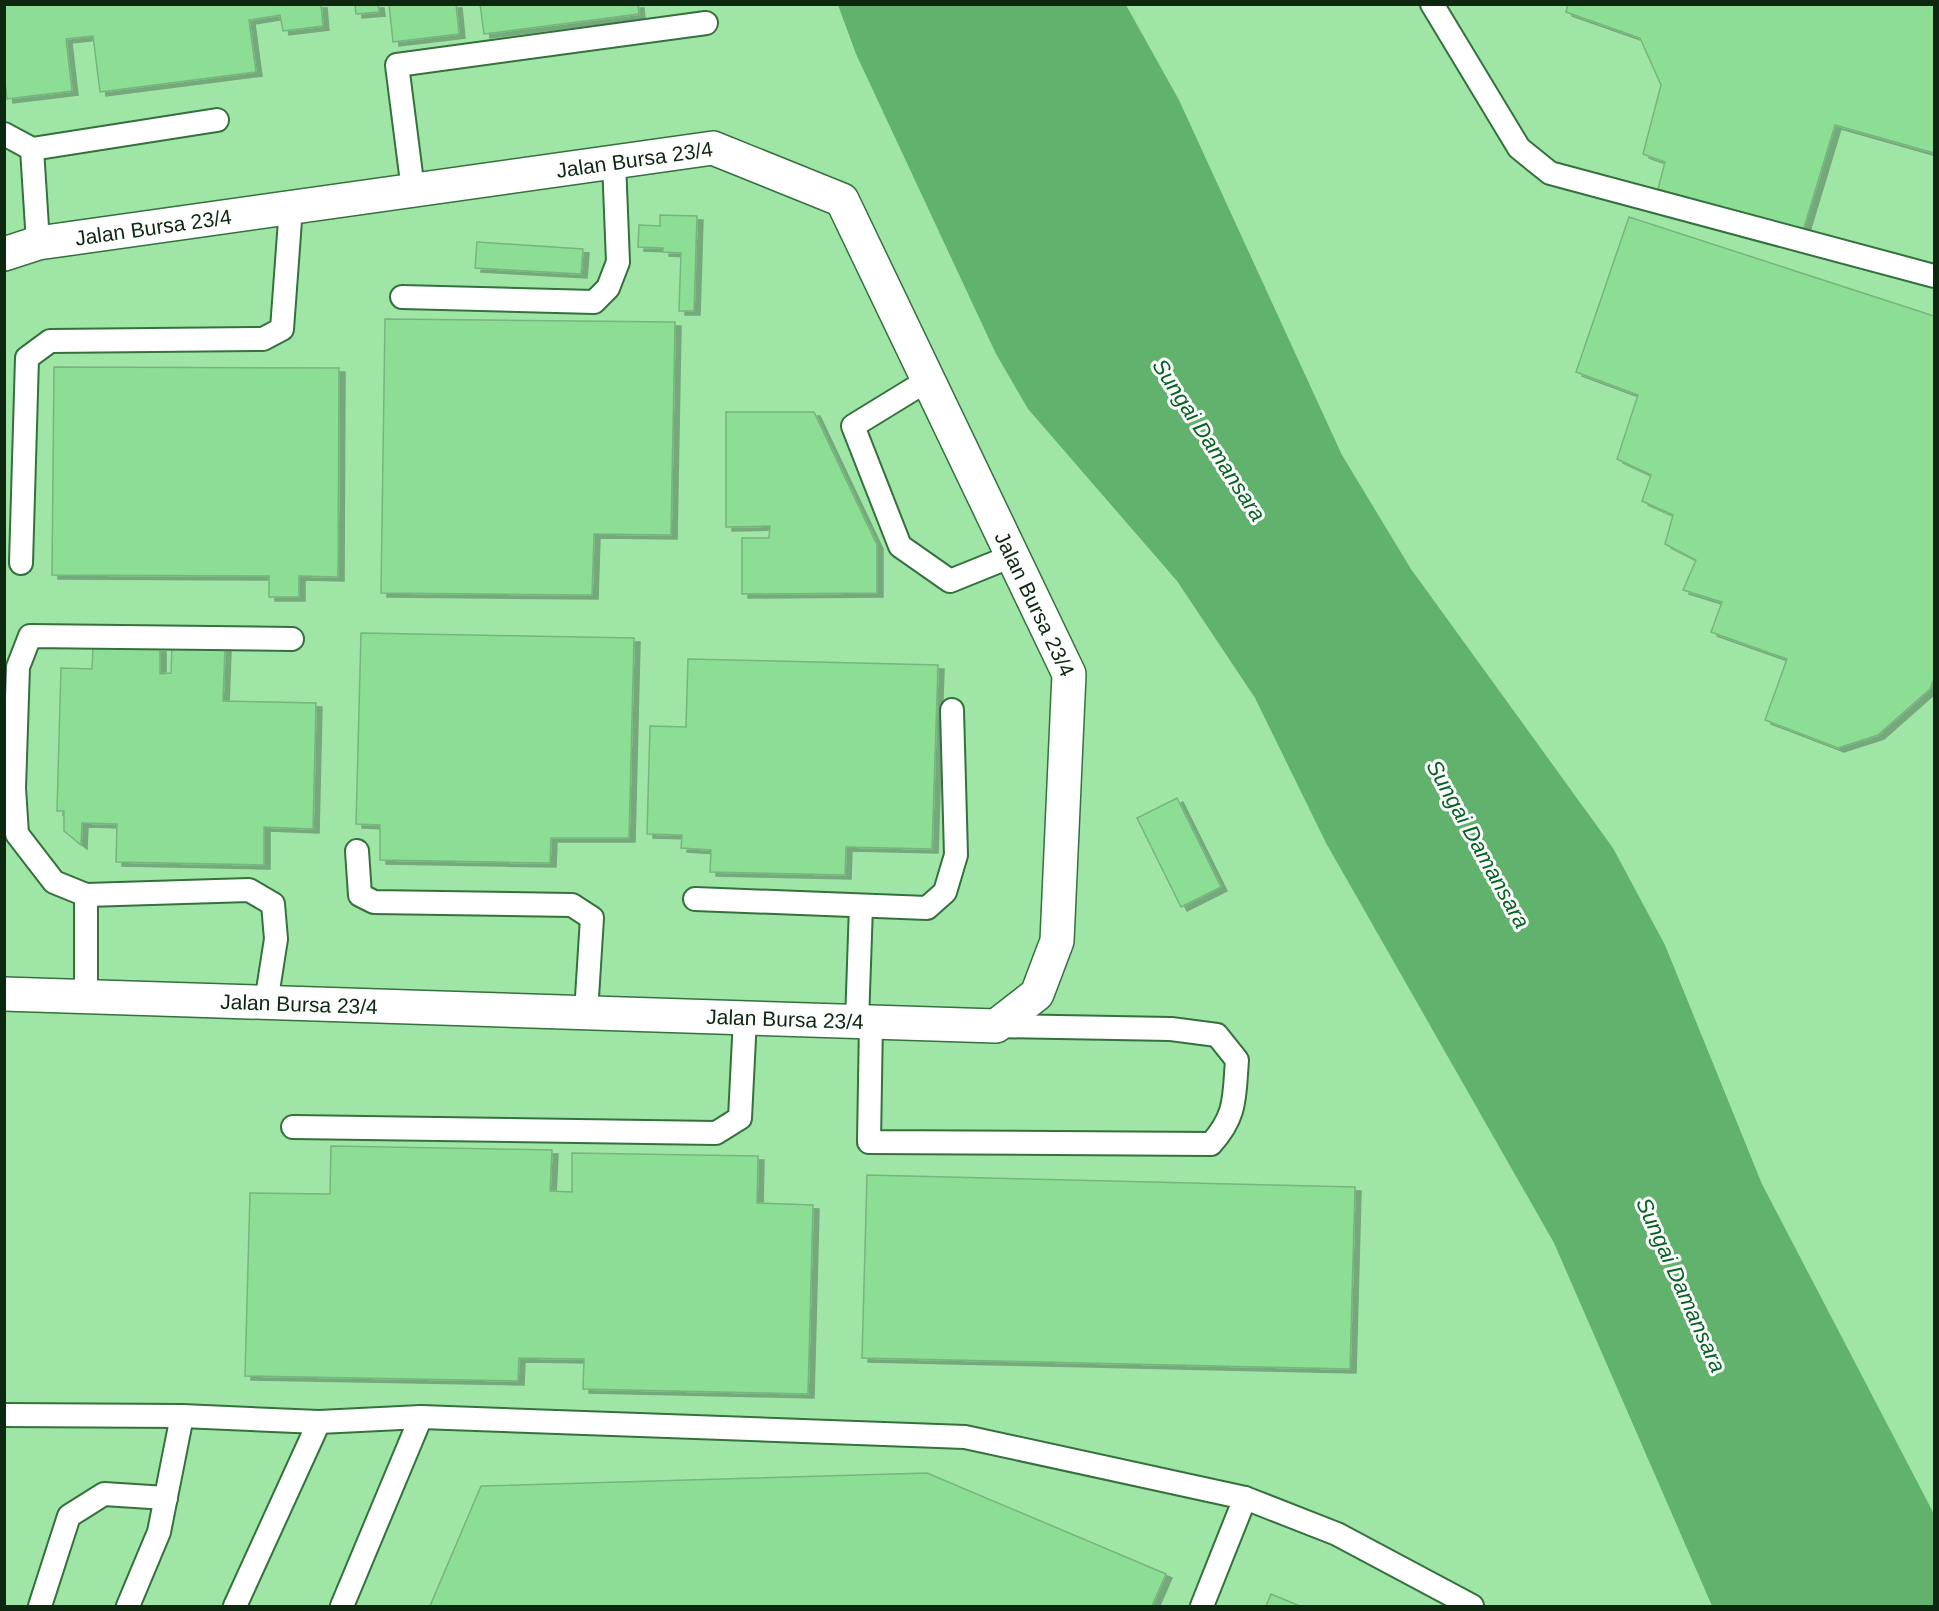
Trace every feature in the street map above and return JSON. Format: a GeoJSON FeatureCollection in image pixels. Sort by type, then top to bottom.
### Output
{"type":"FeatureCollection","features":[{"type":"Feature","properties":{"kind":"street","name":"Jalan Bursa 23/4"},"geometry":{"type":"LineString","coordinates":[[4,254],[38,243],[713,148],[842,200],[1069,674],[1058,941],[1037,994],[996,1026],[4,994]]}},
{"type":"Feature","properties":{"kind":"lane"},"geometry":{"type":"LineString","coordinates":[[1432,4],[1519,148],[1550,173],[1935,276]]}},
{"type":"Feature","properties":{"kind":"lane"},"geometry":{"type":"LineString","coordinates":[[413,190],[397,65],[706,23]]}},
{"type":"Feature","properties":{"kind":"lane"},"geometry":{"type":"LineString","coordinates":[[4,134],[32,149],[217,120]]}},
{"type":"Feature","properties":{"kind":"lane"},"geometry":{"type":"LineString","coordinates":[[32,149],[38,243]]}},
{"type":"Feature","properties":{"kind":"lane"},"geometry":{"type":"LineString","coordinates":[[402,297],[594,302],[608,288],[618,262],[614,162]]}},
{"type":"Feature","properties":{"kind":"lane"},"geometry":{"type":"LineString","coordinates":[[21,563],[27,358],[50,340],[263,339],[282,329],[291,207]]}},
{"type":"Feature","properties":{"kind":"lane"},"geometry":{"type":"LineString","coordinates":[[928,380],[853,426],[900,546],[950,581],[1012,556]]}},
{"type":"Feature","properties":{"kind":"lane"},"geometry":{"type":"LineString","coordinates":[[266,1003],[276,939],[273,904],[249,890],[86,896],[54,882],[17,834],[14,788],[18,666],[30,636],[292,639]]}},
{"type":"Feature","properties":{"kind":"lane"},"geometry":{"type":"LineString","coordinates":[[695,899],[927,908],[945,892],[956,855],[952,710]]}},
{"type":"Feature","properties":{"kind":"lane"},"geometry":{"type":"LineString","coordinates":[[357,851],[360,895],[374,902],[572,905],[592,918],[586,1013]]}},
{"type":"Feature","properties":{"kind":"lane"},"geometry":{"type":"LineString","coordinates":[[86,896],[86,997]]}},
{"type":"Feature","properties":{"kind":"lane"},"geometry":{"type":"LineString","coordinates":[[861,906],[869,1142],[1211,1144],[1222,1132],[1233,1110],[1237,1060],[1217,1035],[1171,1029],[996,1026]]}},
{"type":"Feature","properties":{"kind":"lane"},"geometry":{"type":"LineString","coordinates":[[293,1127],[716,1133],[740,1118],[745,1018]]}},
{"type":"Feature","properties":{"kind":"lane"},"geometry":{"type":"LineString","coordinates":[[4,1415],[182,1416],[319,1422],[421,1417],[965,1437],[1245,1498],[1337,1534],[1472,1606]]}},
{"type":"Feature","properties":{"kind":"lane"},"geometry":{"type":"LineString","coordinates":[[128,1606],[159,1532],[182,1416]]}},
{"type":"Feature","properties":{"kind":"lane"},"geometry":{"type":"LineString","coordinates":[[342,1606],[421,1417]]}},
{"type":"Feature","properties":{"kind":"lane"},"geometry":{"type":"LineString","coordinates":[[235,1606],[319,1422]]}},
{"type":"Feature","properties":{"kind":"lane"},"geometry":{"type":"LineString","coordinates":[[40,1606],[69,1516],[104,1494],[166,1498]]}},
{"type":"Feature","properties":{"kind":"lane"},"geometry":{"type":"LineString","coordinates":[[1202,1606],[1245,1498]]}},
{"type":"Feature","properties":{"kind":"shaded area"},"geometry":{"type":"Polygon","coordinates":[[[5,5],[838,5],[856,54],[996,354],[1028,409],[1177,581],[1255,698],[1326,843],[1554,1243],[1712,1606],[5,1606],[5,5]]]}},
{"type":"Feature","properties":{"kind":"shaded area"},"geometry":{"type":"Polygon","coordinates":[[[1126,5],[1934,5],[1934,1514],[1762,1184],[1665,945],[1613,848],[1411,569],[1342,455],[1179,100],[1126,5]]]}},
{"type":"Feature","properties":{"kind":"water","name":"Sungai Damansara"},"geometry":{"type":"Polygon","coordinates":[[[838,5],[1126,5],[1179,100],[1342,455],[1411,569],[1613,848],[1665,945],[1762,1184],[1934,1514],[1934,1606],[1712,1606],[1554,1243],[1326,843],[1255,698],[1177,581],[1028,409],[996,354],[856,54],[838,5]]]}},
{"type":"Feature","properties":{"kind":"building"},"geometry":{"type":"Polygon","coordinates":[[[4,4],[321,4],[323,26],[283,31],[280,15],[249,20],[256,72],[100,92],[93,36],[66,39],[72,91],[7,99],[4,74],[4,4]]]}},
{"type":"Feature","properties":{"kind":"building"},"geometry":{"type":"Polygon","coordinates":[[[355,4],[378,4],[379,12],[356,14],[355,4]]]}},
{"type":"Feature","properties":{"kind":"building"},"geometry":{"type":"Polygon","coordinates":[[[389,4],[456,4],[459,34],[393,42],[389,4]]]}},
{"type":"Feature","properties":{"kind":"building"},"geometry":{"type":"Polygon","coordinates":[[[480,4],[638,4],[639,14],[484,34],[480,4]]]}},
{"type":"Feature","properties":{"kind":"building"},"geometry":{"type":"Polygon","coordinates":[[[1568,4],[1934,4],[1934,153],[1835,125],[1803,231],[1658,189],[1665,162],[1643,154],[1661,85],[1640,38],[1566,12],[1568,4]]]}},
{"type":"Feature","properties":{"kind":"building"},"geometry":{"type":"Polygon","coordinates":[[[660,215],[697,216],[694,311],[679,311],[681,253],[663,252],[663,248],[638,247],[639,225],[660,226],[660,215]]]}},
{"type":"Feature","properties":{"kind":"building"},"geometry":{"type":"Polygon","coordinates":[[[1629,217],[1934,316],[1934,679],[1930,689],[1878,735],[1838,748],[1765,720],[1787,659],[1711,632],[1722,602],[1683,590],[1696,560],[1665,544],[1673,515],[1642,501],[1651,475],[1617,459],[1638,395],[1576,372],[1629,217]]]}},
{"type":"Feature","properties":{"kind":"building"},"geometry":{"type":"Polygon","coordinates":[[[477,242],[583,249],[581,274],[475,268],[477,242]]]}},
{"type":"Feature","properties":{"kind":"building"},"geometry":{"type":"Polygon","coordinates":[[[385,319],[675,322],[671,535],[594,534],[592,595],[381,593],[385,319]]]}},
{"type":"Feature","properties":{"kind":"building"},"geometry":{"type":"Polygon","coordinates":[[[54,367],[339,368],[338,577],[299,576],[299,597],[269,597],[269,576],[52,575],[54,367]]]}},
{"type":"Feature","properties":{"kind":"building"},"geometry":{"type":"Polygon","coordinates":[[[726,412],[814,412],[877,545],[877,593],[742,594],[742,538],[769,538],[770,526],[726,527],[726,412]]]}},
{"type":"Feature","properties":{"kind":"building"},"geometry":{"type":"Polygon","coordinates":[[[361,633],[634,638],[629,838],[551,838],[550,863],[380,860],[380,825],[356,824],[361,633]]]}},
{"type":"Feature","properties":{"kind":"building"},"geometry":{"type":"Polygon","coordinates":[[[93,647],[160,648],[160,674],[171,673],[172,647],[225,648],[223,701],[316,703],[313,829],[264,827],[264,865],[116,862],[117,824],[82,823],[81,845],[64,831],[64,811],[57,811],[61,668],[92,669],[93,647]]]}},
{"type":"Feature","properties":{"kind":"building"},"geometry":{"type":"Polygon","coordinates":[[[688,659],[938,665],[932,849],[846,847],[845,875],[710,872],[711,850],[681,848],[682,835],[647,834],[650,726],[686,727],[688,659]]]}},
{"type":"Feature","properties":{"kind":"building"},"geometry":{"type":"Polygon","coordinates":[[[1177,798],[1221,887],[1181,907],[1137,818],[1177,798]]]}},
{"type":"Feature","properties":{"kind":"building"},"geometry":{"type":"Polygon","coordinates":[[[331,1146],[552,1150],[550,1191],[572,1192],[572,1153],[758,1156],[757,1203],[813,1205],[808,1394],[583,1389],[584,1359],[519,1358],[518,1381],[245,1376],[250,1193],[330,1194],[331,1146]]]}},
{"type":"Feature","properties":{"kind":"building"},"geometry":{"type":"Polygon","coordinates":[[[867,1175],[1355,1187],[1350,1369],[862,1358],[867,1175]]]}},
{"type":"Feature","properties":{"kind":"building"},"geometry":{"type":"Polygon","coordinates":[[[927,1473],[1166,1574],[1152,1606],[430,1606],[481,1486],[927,1473]]]}},
{"type":"Feature","properties":{"kind":"building"},"geometry":{"type":"Polygon","coordinates":[[[1271,1594],[1300,1606],[1266,1606],[1271,1594]]]}}]}
